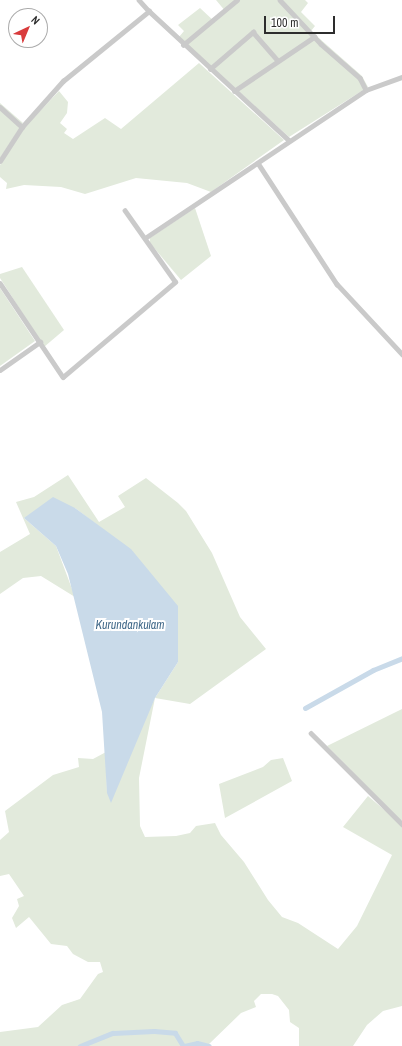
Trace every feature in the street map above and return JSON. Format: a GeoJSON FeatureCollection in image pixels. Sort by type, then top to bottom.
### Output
{"type":"FeatureCollection","features":[{"type":"Feature","properties":{"kind":"street"},"geometry":{"type":"LineString","coordinates":[[139,0],[183,45],[289,140]]}},
{"type":"Feature","properties":{"kind":"street"},"geometry":{"type":"LineString","coordinates":[[183,45],[237,0]]}},
{"type":"Feature","properties":{"kind":"street"},"geometry":{"type":"LineString","coordinates":[[280,0],[314,37],[360,78],[366,90]]}},
{"type":"Feature","properties":{"kind":"street"},"geometry":{"type":"LineString","coordinates":[[0,161],[22,127],[63,81],[149,11]]}},
{"type":"Feature","properties":{"kind":"street"},"geometry":{"type":"LineString","coordinates":[[210,69],[253,32],[278,61]]}},
{"type":"Feature","properties":{"kind":"street"},"geometry":{"type":"LineString","coordinates":[[234,91],[314,37]]}},
{"type":"Feature","properties":{"kind":"street"},"geometry":{"type":"LineString","coordinates":[[145,238],[258,163],[289,140],[366,90],[402,76]]}},
{"type":"Feature","properties":{"kind":"street"},"geometry":{"type":"LineString","coordinates":[[0,107],[22,127]]}},
{"type":"Feature","properties":{"kind":"street"},"geometry":{"type":"LineString","coordinates":[[258,163],[337,284],[402,354]]}},
{"type":"Feature","properties":{"kind":"street"},"geometry":{"type":"LineString","coordinates":[[0,283],[64,377],[175,282],[125,211]]}},
{"type":"Feature","properties":{"kind":"street"},"geometry":{"type":"LineString","coordinates":[[0,370],[40,342]]}},
{"type":"Feature","properties":{"kind":"street"},"geometry":{"type":"LineString","coordinates":[[311,733],[402,824]]}},
{"type":"Feature","properties":{"kind":"shaded area"},"geometry":{"type":"Polygon","coordinates":[[[216,0],[305,0],[308,3],[301,12],[315,26],[311,31],[362,76],[368,87],[289,137],[179,37],[184,31],[178,25],[200,8],[215,22],[226,12],[216,0]]]}},
{"type":"Feature","properties":{"kind":"shaded area"},"geometry":{"type":"Polygon","coordinates":[[[199,63],[284,140],[211,192],[187,183],[136,178],[85,194],[61,187],[24,185],[6,189],[7,183],[0,177],[0,165],[24,128],[59,91],[68,102],[67,113],[60,123],[67,129],[64,133],[73,139],[105,118],[121,129],[199,63]]]}},
{"type":"Feature","properties":{"kind":"shaded area"},"geometry":{"type":"Polygon","coordinates":[[[0,103],[23,123],[0,158],[0,103]]]}},
{"type":"Feature","properties":{"kind":"shaded area"},"geometry":{"type":"Polygon","coordinates":[[[195,208],[211,256],[181,280],[150,243],[150,238],[195,208]]]}},
{"type":"Feature","properties":{"kind":"shaded area"},"geometry":{"type":"Polygon","coordinates":[[[22,267],[64,330],[44,347],[0,278],[0,274],[22,267]]]}},
{"type":"Feature","properties":{"kind":"shaded area"},"geometry":{"type":"Polygon","coordinates":[[[0,288],[35,341],[0,366],[0,288]]]}},
{"type":"Feature","properties":{"kind":"shaded area"},"geometry":{"type":"Polygon","coordinates":[[[68,475],[99,522],[125,507],[118,496],[146,478],[178,503],[186,511],[212,553],[240,617],[266,649],[190,704],[155,698],[178,662],[100,527],[75,508],[24,518],[56,546],[75,597],[41,576],[23,578],[0,594],[0,552],[30,534],[16,502],[34,497],[68,475]]]}},
{"type":"Feature","properties":{"kind":"shaded area"},"geometry":{"type":"Polygon","coordinates":[[[155,698],[139,778],[140,826],[145,837],[176,836],[190,833],[196,826],[215,823],[221,835],[244,862],[268,900],[282,917],[298,923],[338,949],[357,926],[392,855],[343,827],[368,796],[402,825],[402,1006],[383,1011],[367,1025],[353,1046],[299,1046],[299,1028],[290,1022],[289,1010],[278,996],[272,994],[261,994],[254,1001],[256,1007],[241,1013],[207,1046],[0,1046],[0,1032],[38,1027],[62,1005],[80,999],[98,974],[103,972],[100,962],[88,962],[73,954],[67,946],[51,944],[29,917],[16,928],[12,918],[19,906],[17,899],[24,896],[9,874],[0,876],[0,840],[9,832],[5,811],[53,775],[79,767],[78,758],[93,759],[106,752],[107,793],[155,698]]]}},
{"type":"Feature","properties":{"kind":"shaded area"},"geometry":{"type":"Polygon","coordinates":[[[402,709],[402,820],[401,821],[327,746],[402,709]]]}},
{"type":"Feature","properties":{"kind":"shaded area"},"geometry":{"type":"Polygon","coordinates":[[[283,758],[292,781],[225,818],[219,784],[263,767],[271,760],[283,758]]]}},
{"type":"Feature","properties":{"kind":"water","name":"Kurundankulam"},"geometry":{"type":"Polygon","coordinates":[[[53,497],[75,508],[131,549],[178,606],[178,662],[155,698],[111,803],[107,793],[102,712],[68,574],[56,546],[24,518],[53,497]]]}},
{"type":"Feature","properties":{"kind":"waterway"},"geometry":{"type":"LineString","coordinates":[[305,708],[373,670],[402,658]]}},
{"type":"Feature","properties":{"kind":"waterway"},"geometry":{"type":"LineString","coordinates":[[80,1046],[113,1033],[154,1031],[175,1033],[183,1046]]}},
{"type":"Feature","properties":{"kind":"waterway"},"geometry":{"type":"LineString","coordinates":[[184,1046],[197,1043],[209,1046]]}}]}
